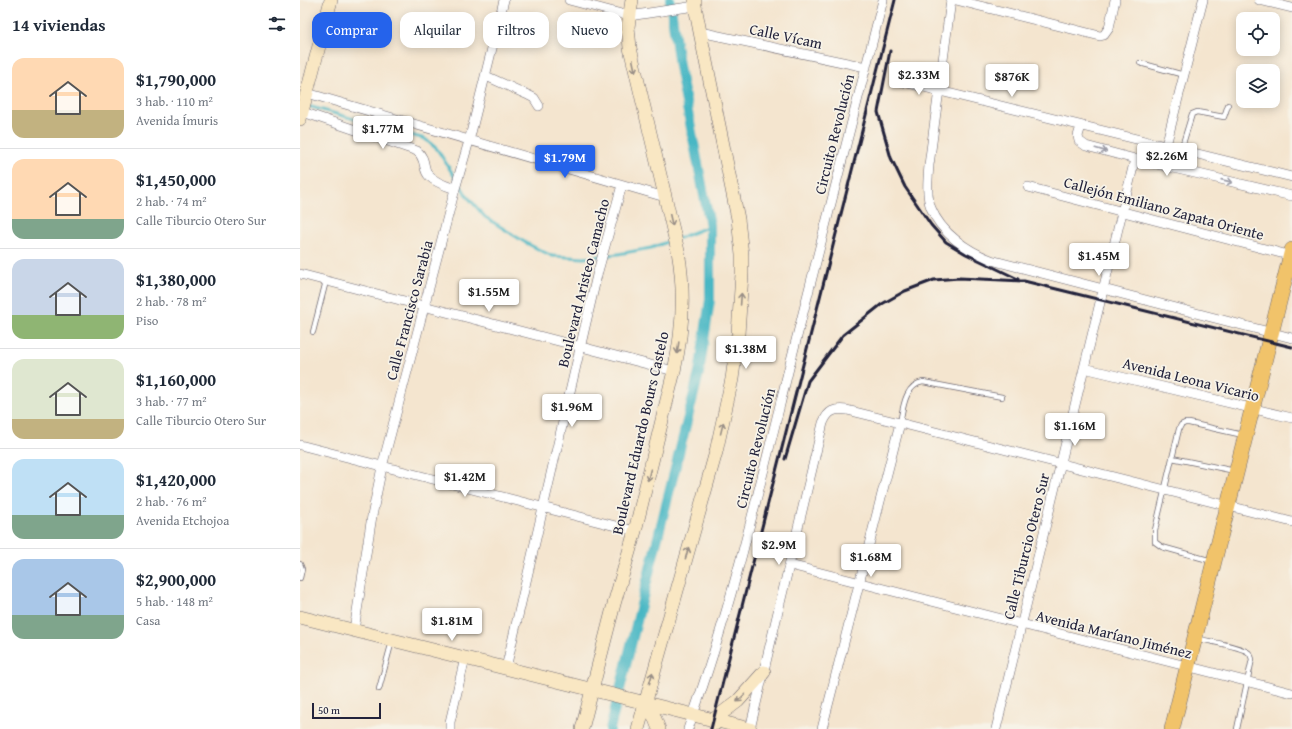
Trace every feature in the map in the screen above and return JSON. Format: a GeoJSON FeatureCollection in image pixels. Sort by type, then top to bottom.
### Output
{"type":"FeatureCollection","features":[{"type":"Feature","properties":{"kind":"highway"},"geometry":{"type":"LineString","coordinates":[[1172,729],[1291,254]]}},
{"type":"Feature","properties":{"kind":"main road"},"geometry":{"type":"LineString","coordinates":[[301,114],[330,0]]}},
{"type":"Feature","properties":{"kind":"main road","name":"Boulevard Eduardo Bours Castelo"},"geometry":{"type":"LineString","coordinates":[[582,729],[595,691],[635,531],[674,371],[681,325],[683,290],[678,252],[630,48],[628,27],[631,15],[632,0]]}},
{"type":"Feature","properties":{"kind":"main road"},"geometry":{"type":"LineString","coordinates":[[638,729],[642,702],[716,452],[728,399],[738,334],[742,250],[738,219],[700,32],[693,5]]}},
{"type":"Feature","properties":{"kind":"main road"},"geometry":{"type":"LineString","coordinates":[[300,619],[392,639],[694,715],[716,724],[750,729]]}},
{"type":"Feature","properties":{"kind":"main road"},"geometry":{"type":"LineString","coordinates":[[716,724],[764,672]]}},
{"type":"Feature","properties":{"kind":"main road"},"geometry":{"type":"LineString","coordinates":[[642,702],[659,729]]}},
{"type":"Feature","properties":{"kind":"street","name":"Calle Francisco Sarabia"},"geometry":{"type":"LineString","coordinates":[[354,630],[372,516],[382,467],[455,189],[470,141],[504,0]]}},
{"type":"Feature","properties":{"kind":"street"},"geometry":{"type":"LineString","coordinates":[[569,0],[631,15],[693,5]]}},
{"type":"Feature","properties":{"kind":"street","name":"Circuito Revolución"},"geometry":{"type":"LineString","coordinates":[[688,729],[719,640],[753,517],[791,360],[883,0]]}},
{"type":"Feature","properties":{"kind":"street"},"geometry":{"type":"LineString","coordinates":[[951,0],[927,182],[932,209],[946,230],[965,248],[991,260],[1292,338]]}},
{"type":"Feature","properties":{"kind":"street"},"geometry":{"type":"LineString","coordinates":[[956,0],[1100,36],[1104,35],[1109,28],[1115,0]]}},
{"type":"Feature","properties":{"kind":"street"},"geometry":{"type":"LineString","coordinates":[[1161,165],[1203,0]]}},
{"type":"Feature","properties":{"kind":"street"},"geometry":{"type":"LineString","coordinates":[[1265,1],[1292,8]]}},
{"type":"Feature","properties":{"kind":"street","name":"Calle Vícam"},"geometry":{"type":"LineString","coordinates":[[700,32],[866,67]]}},
{"type":"Feature","properties":{"kind":"street"},"geometry":{"type":"LineString","coordinates":[[486,76],[534,98],[539,106]]}},
{"type":"Feature","properties":{"kind":"street"},"geometry":{"type":"LineString","coordinates":[[904,82],[1292,177]]}},
{"type":"Feature","properties":{"kind":"street"},"geometry":{"type":"LineString","coordinates":[[307,93],[666,197]]}},
{"type":"Feature","properties":{"kind":"street"},"geometry":{"type":"LineString","coordinates":[[301,114],[417,151],[422,154],[425,169],[429,176],[455,189]]}},
{"type":"Feature","properties":{"kind":"street"},"geometry":{"type":"LineString","coordinates":[[1081,126],[1078,136],[1079,141],[1082,144],[1135,160],[1292,196]]}},
{"type":"Feature","properties":{"kind":"street","name":"Calle Tiburcio Otero Sur"},"geometry":{"type":"LineString","coordinates":[[996,729],[1135,160]]}},
{"type":"Feature","properties":{"kind":"street","name":"Boulevard Aristeo Camacho"},"geometry":{"type":"LineString","coordinates":[[506,668],[580,348],[622,185]]}},
{"type":"Feature","properties":{"kind":"street","name":"Callejón Emiliano Zapata Oriente"},"geometry":{"type":"LineString","coordinates":[[1028,187],[1291,254]]}},
{"type":"Feature","properties":{"kind":"street"},"geometry":{"type":"LineString","coordinates":[[300,274],[580,348],[674,371]]}},
{"type":"Feature","properties":{"kind":"street","name":"Avenida Leona Vicario"},"geometry":{"type":"LineString","coordinates":[[1084,368],[1292,418]]}},
{"type":"Feature","properties":{"kind":"street"},"geometry":{"type":"LineString","coordinates":[[750,729],[823,423],[828,413],[833,410],[839,409],[900,423],[1292,522]]}},
{"type":"Feature","properties":{"kind":"street"},"geometry":{"type":"LineString","coordinates":[[822,729],[900,423]]}},
{"type":"Feature","properties":{"kind":"street"},"geometry":{"type":"LineString","coordinates":[[300,445],[635,531]]}},
{"type":"Feature","properties":{"kind":"street","name":"Avenida Maríano Jiménez"},"geometry":{"type":"LineString","coordinates":[[790,565],[859,584],[1292,693]]}},
{"type":"Feature","properties":{"kind":"street"},"geometry":{"type":"LineString","coordinates":[[450,729],[450,722],[465,658]]}},
{"type":"Feature","properties":{"kind":"lane"},"geometry":{"type":"LineString","coordinates":[[1140,63],[1184,75]]}},
{"type":"Feature","properties":{"kind":"lane"},"geometry":{"type":"LineString","coordinates":[[1182,150],[1192,114],[1197,112],[1224,117],[1228,105]]}},
{"type":"Feature","properties":{"kind":"lane"},"geometry":{"type":"LineString","coordinates":[[313,332],[326,281]]}},
{"type":"Feature","properties":{"kind":"lane"},"geometry":{"type":"LineString","coordinates":[[900,423],[909,391],[916,383],[923,382],[1002,397]]}},
{"type":"Feature","properties":{"kind":"lane"},"geometry":{"type":"LineString","coordinates":[[1214,562],[1162,547],[1155,542],[1155,530],[1179,429],[1181,425],[1185,423],[1246,436]]}},
{"type":"Feature","properties":{"kind":"lane"},"geometry":{"type":"LineString","coordinates":[[1172,458],[1237,472]]}},
{"type":"Feature","properties":{"kind":"lane"},"geometry":{"type":"LineString","coordinates":[[300,564],[302,569],[300,578]]}},
{"type":"Feature","properties":{"kind":"lane"},"geometry":{"type":"LineString","coordinates":[[1195,638],[1241,649],[1249,653],[1252,659],[1237,729]]}},
{"type":"Feature","properties":{"kind":"lane"},"geometry":{"type":"LineString","coordinates":[[379,689],[392,639]]}},
{"type":"Feature","properties":{"kind":"waterway"},"geometry":{"type":"LineString","coordinates":[[610,729],[699,373],[710,300],[710,226],[679,66],[670,0]]}},
{"type":"Feature","properties":{"kind":"waterway"},"geometry":{"type":"LineString","coordinates":[[308,106],[425,139],[437,149],[456,179]]}},
{"type":"Feature","properties":{"kind":"waterway"},"geometry":{"type":"LineString","coordinates":[[459,183],[467,196],[485,217],[526,243],[552,256],[584,258],[618,254],[651,248],[672,240]]}},
{"type":"Feature","properties":{"kind":"waterway"},"geometry":{"type":"LineString","coordinates":[[679,238],[710,226]]}},
{"type":"Feature","properties":{"kind":"railway"},"geometry":{"type":"LineString","coordinates":[[711,729],[895,0]]}},
{"type":"Feature","properties":{"kind":"railway"},"geometry":{"type":"LineString","coordinates":[[890,51],[878,112],[891,158],[905,187],[931,225],[946,242],[966,254],[1018,279]]}},
{"type":"Feature","properties":{"kind":"railway"},"geometry":{"type":"LineString","coordinates":[[785,459],[808,381],[843,335],[882,304],[905,291],[934,280],[959,278],[1024,281],[1292,347]]}}]}
